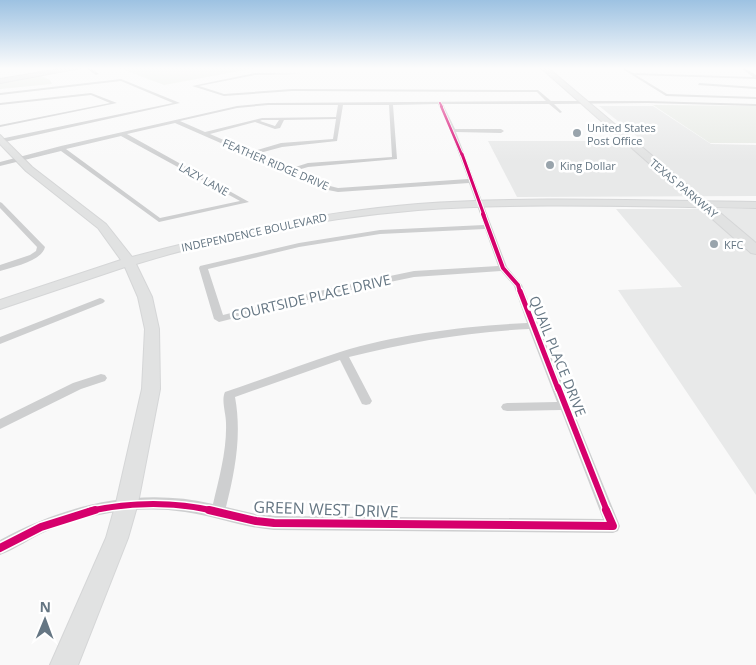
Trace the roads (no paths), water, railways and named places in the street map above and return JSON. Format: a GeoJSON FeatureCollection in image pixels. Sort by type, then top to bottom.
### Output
{"type":"FeatureCollection","features":[{"type":"Feature","properties":{"kind":"main road","name":"TEXAS PARKWAY"},"geometry":{"type":"LineString","coordinates":[[582,99],[632,144],[756,240]]}},
{"type":"Feature","properties":{"kind":"main road","name":"TEXAS PARKWAY"},"geometry":{"type":"LineString","coordinates":[[588,104],[648,150],[756,250]]}},
{"type":"Feature","properties":{"kind":"main road"},"geometry":{"type":"LineString","coordinates":[[610,125],[622,129]]}},
{"type":"Feature","properties":{"kind":"main road"},"geometry":{"type":"LineString","coordinates":[[632,144],[648,150]]}},
{"type":"Feature","properties":{"kind":"street"},"geometry":{"type":"LineString","coordinates":[[0,104],[59,99]]}},
{"type":"Feature","properties":{"kind":"street"},"geometry":{"type":"LineString","coordinates":[[0,126],[115,103],[104,99]]}},
{"type":"Feature","properties":{"kind":"street"},"geometry":{"type":"LineString","coordinates":[[0,140],[178,103],[169,99]]}},
{"type":"Feature","properties":{"kind":"street"},"geometry":{"type":"LineString","coordinates":[[286,103],[288,99]]}},
{"type":"Feature","properties":{"kind":"street"},"geometry":{"type":"LineString","coordinates":[[546,99],[560,112]]}},
{"type":"Feature","properties":{"kind":"street"},"geometry":{"type":"LineString","coordinates":[[0,163],[237,107],[286,103],[550,103],[756,106]]}},
{"type":"Feature","properties":{"kind":"street"},"geometry":{"type":"LineString","coordinates":[[252,154],[281,146],[335,140],[341,103]]}},
{"type":"Feature","properties":{"kind":"street"},"geometry":{"type":"LineString","coordinates":[[287,171],[308,165],[395,158],[392,103]]}},
{"type":"Feature","properties":{"kind":"street"},"geometry":{"type":"LineString","coordinates":[[499,103],[504,109]]}},
{"type":"Feature","properties":{"kind":"street","name":"QUAIL PLACE DRIVE"},"geometry":{"type":"LineString","coordinates":[[440,104],[453,130],[486,227],[503,268],[518,285],[613,526],[571,525]]}},
{"type":"Feature","properties":{"kind":"street"},"geometry":{"type":"LineString","coordinates":[[205,134],[254,121],[338,118]]}},
{"type":"Feature","properties":{"kind":"street"},"geometry":{"type":"LineString","coordinates":[[254,121],[275,128],[282,119]]}},
{"type":"Feature","properties":{"kind":"street","name":"FEATHER RIDGE DRIVE"},"geometry":{"type":"LineString","coordinates":[[175,121],[328,188],[338,190],[471,181]]}},
{"type":"Feature","properties":{"kind":"street"},"geometry":{"type":"LineString","coordinates":[[453,130],[501,131]]}},
{"type":"Feature","properties":{"kind":"street","name":"LAZY LANE"},"geometry":{"type":"LineString","coordinates":[[60,148],[159,220],[246,202],[122,134]]}},
{"type":"Feature","properties":{"kind":"street"},"geometry":{"type":"LineString","coordinates":[[0,140],[17,159],[102,226],[126,259],[144,297],[152,329],[151,390],[127,503],[117,538],[64,665]]}},
{"type":"Feature","properties":{"kind":"street","name":"INDEPENDENCE BOULEVARD"},"geometry":{"type":"LineString","coordinates":[[705,202],[756,198]]}},
{"type":"Feature","properties":{"kind":"street","name":"INDEPENDENCE BOULEVARD"},"geometry":{"type":"LineString","coordinates":[[0,298],[126,259],[255,227],[371,209],[479,202],[705,202],[756,205]]}},
{"type":"Feature","properties":{"kind":"street"},"geometry":{"type":"LineString","coordinates":[[0,204],[41,248],[40,252],[33,257],[0,268]]}},
{"type":"Feature","properties":{"kind":"street","name":"COURTSIDE PLACE DRIVE"},"geometry":{"type":"LineString","coordinates":[[486,227],[380,232],[299,245],[203,268],[219,319],[332,290],[414,274],[503,268]]}},
{"type":"Feature","properties":{"kind":"street","name":"INDEPENDENCE BOULEVARD"},"geometry":{"type":"LineString","coordinates":[[0,305],[126,259]]}},
{"type":"Feature","properties":{"kind":"street"},"geometry":{"type":"LineString","coordinates":[[0,341],[100,301]]}},
{"type":"Feature","properties":{"kind":"street"},"geometry":{"type":"LineString","coordinates":[[218,511],[228,473],[232,409],[230,395],[343,355],[455,332],[533,326]]}},
{"type":"Feature","properties":{"kind":"street"},"geometry":{"type":"LineString","coordinates":[[343,355],[366,400]]}},
{"type":"Feature","properties":{"kind":"street"},"geometry":{"type":"LineString","coordinates":[[0,424],[77,386],[101,378]]}},
{"type":"Feature","properties":{"kind":"street"},"geometry":{"type":"LineString","coordinates":[[507,407],[566,406]]}},
{"type":"Feature","properties":{"kind":"street","name":"GREEN WEST DRIVE"},"geometry":{"type":"LineString","coordinates":[[0,548],[40,527],[73,514],[127,503],[175,504],[218,511],[257,521],[305,524],[571,525]]}},
{"type":"Feature","properties":{"kind":"place","name":"United States Post Office"},"geometry":{"type":"Point","coordinates":[577,133]}},
{"type":"Feature","properties":{"kind":"place","name":"King Dollar"},"geometry":{"type":"Point","coordinates":[550,165]}},
{"type":"Feature","properties":{"kind":"place","name":"KFC"},"geometry":{"type":"Point","coordinates":[714,244]}}]}
